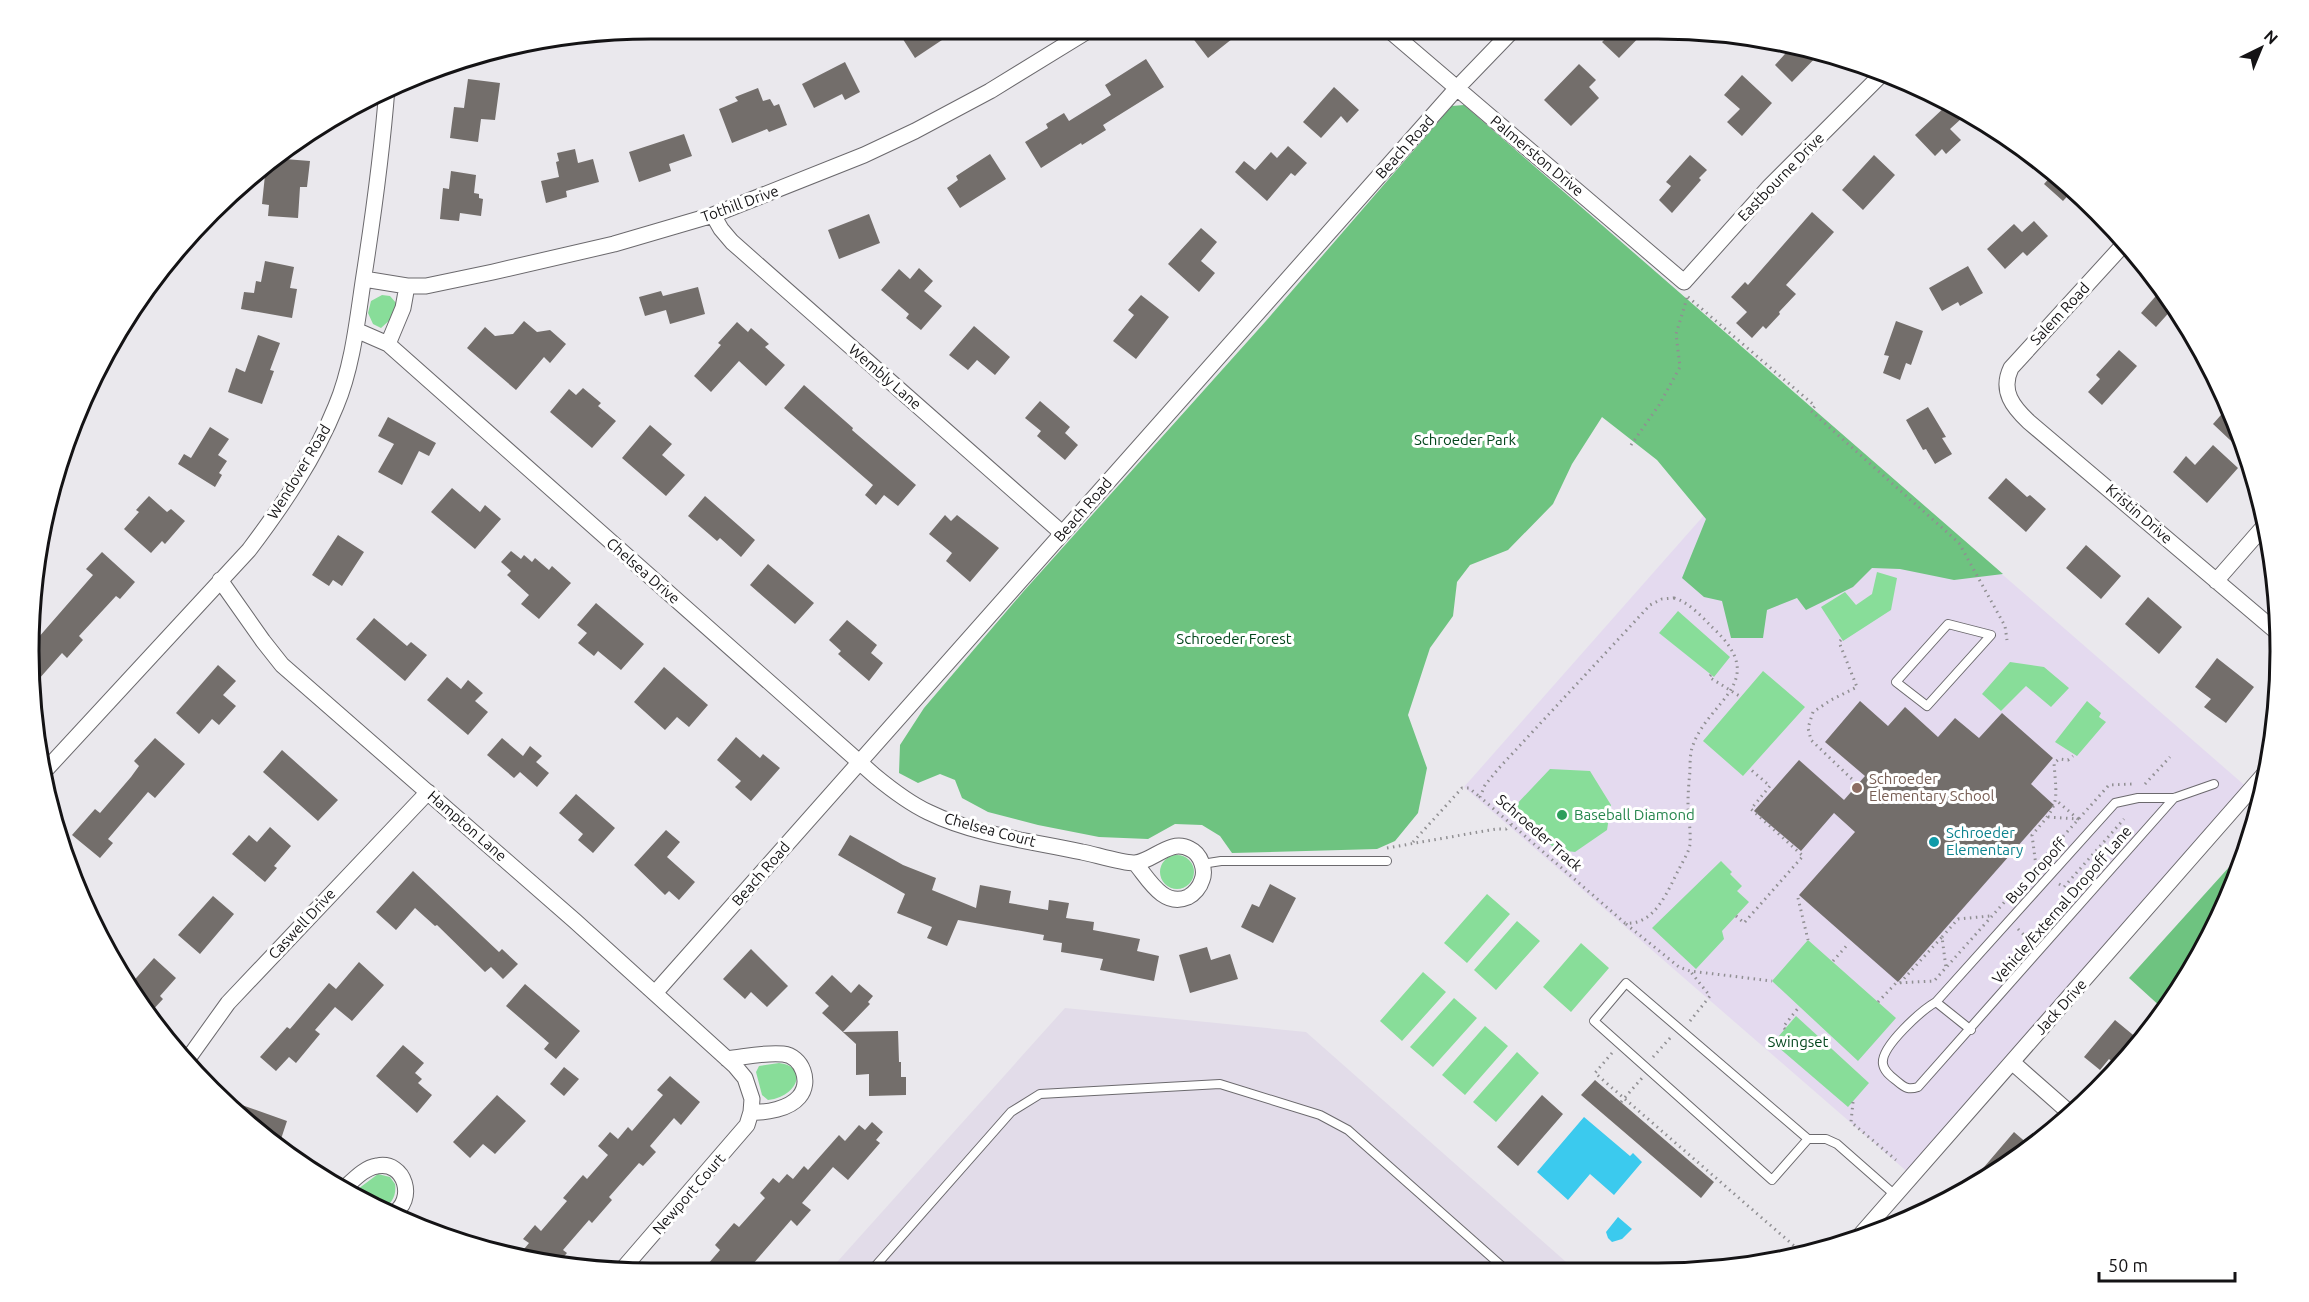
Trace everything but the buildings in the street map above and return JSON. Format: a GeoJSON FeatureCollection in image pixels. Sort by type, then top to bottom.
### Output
{"type":"FeatureCollection","features":[{"type":"Feature","properties":{"kind":"street","name":"Tothill Drive"},"geometry":{"type":"LineString","coordinates":[[364,279],[407,286],[426,286],[614,243],[713,215],[864,155],[915,131],[1030,67],[1075,39]]}},
{"type":"Feature","properties":{"kind":"street","name":"Palmerston Drive"},"geometry":{"type":"LineString","coordinates":[[1399,39],[1686,289]]}},
{"type":"Feature","properties":{"kind":"street","name":"Beach Road"},"geometry":{"type":"LineString","coordinates":[[655,993],[1457,88],[1504,39]]}},
{"type":"Feature","properties":{"kind":"street","name":"Eastbourne Drive"},"geometry":{"type":"LineString","coordinates":[[1686,289],[1770,186],[1876,80]]}},
{"type":"Feature","properties":{"kind":"street","name":"Wendover Road"},"geometry":{"type":"LineString","coordinates":[[50,765],[249,550],[276,514],[313,453],[337,404],[356,330],[380,174],[386,99]]}},
{"type":"Feature","properties":{"kind":"street","name":"Wembly Lane"},"geometry":{"type":"LineString","coordinates":[[713,215],[732,242],[1062,533]]}},
{"type":"Feature","properties":{"kind":"street","name":"Salem Road"},"geometry":{"type":"LineString","coordinates":[[2007,390],[2009,374],[2018,359],[2120,249]]}},
{"type":"Feature","properties":{"kind":"street"},"geometry":{"type":"LineString","coordinates":[[388,344],[403,308],[407,286]]}},
{"type":"Feature","properties":{"kind":"street","name":"Chelsea Drive"},"geometry":{"type":"LineString","coordinates":[[356,330],[388,344],[860,762]]}},
{"type":"Feature","properties":{"kind":"street","name":"Kristin Drive"},"geometry":{"type":"LineString","coordinates":[[2007,390],[2016,410],[2029,422],[2269,626]]}},
{"type":"Feature","properties":{"kind":"street"},"geometry":{"type":"LineString","coordinates":[[2216,581],[2258,533]]}},
{"type":"Feature","properties":{"kind":"street","name":"Hampton Lane"},"geometry":{"type":"LineString","coordinates":[[220,580],[282,665],[727,1059],[745,1078],[752,1100],[752,1112]]}},
{"type":"Feature","properties":{"kind":"street","name":"Chelsea Court"},"geometry":{"type":"LineString","coordinates":[[860,762],[910,802],[946,820],[981,830],[1135,863]]}},
{"type":"Feature","properties":{"kind":"street","name":"Jack Drive"},"geometry":{"type":"LineString","coordinates":[[1868,1226],[2255,785]]}},
{"type":"Feature","properties":{"kind":"street","name":"Caswell Drive"},"geometry":{"type":"LineString","coordinates":[[191,1055],[228,1003],[428,792]]}},
{"type":"Feature","properties":{"kind":"street"},"geometry":{"type":"LineString","coordinates":[[1180,846],[1191,849],[1202,864],[1202,883],[1192,894],[1178,899],[1170,898],[1160,893],[1135,863],[1170,847],[1180,846]]}},
{"type":"Feature","properties":{"kind":"street"},"geometry":{"type":"LineString","coordinates":[[727,1059],[784,1054],[791,1056],[801,1064],[805,1078],[802,1091],[794,1101],[770,1110],[752,1112]]}},
{"type":"Feature","properties":{"kind":"street"},"geometry":{"type":"LineString","coordinates":[[2012,1062],[2065,1108]]}},
{"type":"Feature","properties":{"kind":"street","name":"Newport Court"},"geometry":{"type":"LineString","coordinates":[[628,1262],[738,1138],[752,1112]]}},
{"type":"Feature","properties":{"kind":"street"},"geometry":{"type":"LineString","coordinates":[[350,1184],[366,1170],[378,1165],[391,1168],[402,1176],[406,1185],[406,1196],[398,1208]]}},
{"type":"Feature","properties":{"kind":"lane"},"geometry":{"type":"LineString","coordinates":[[1948,624],[1991,635],[1927,706],[1896,682],[1948,624]]}},
{"type":"Feature","properties":{"kind":"lane"},"geometry":{"type":"LineString","coordinates":[[2174,798],[2214,784]]}},
{"type":"Feature","properties":{"kind":"lane","name":"Bus Dropoff"},"geometry":{"type":"LineString","coordinates":[[1971,1030],[1918,1087],[1912,1090],[1904,1088],[1885,1070],[1882,1061],[1886,1050],[1922,1010],[1936,1002],[2115,803],[2138,798],[2174,798]]}},
{"type":"Feature","properties":{"kind":"lane","name":"Vehicle/External Dropoff Lane"},"geometry":{"type":"LineString","coordinates":[[1971,1030],[2174,798]]}},
{"type":"Feature","properties":{"kind":"lane"},"geometry":{"type":"LineString","coordinates":[[1202,864],[1228,861],[1388,861]]}},
{"type":"Feature","properties":{"kind":"lane"},"geometry":{"type":"LineString","coordinates":[[1808,1140],[1772,1180],[1594,1021],[1626,983],[1808,1140],[1826,1139],[1837,1144],[1895,1195]]}},
{"type":"Feature","properties":{"kind":"lane"},"geometry":{"type":"LineString","coordinates":[[1936,1002],[1971,1030]]}},
{"type":"Feature","properties":{"kind":"lane"},"geometry":{"type":"LineString","coordinates":[[878,1263],[1011,1112],[1040,1094],[1220,1084],[1320,1115],[1348,1130],[1498,1263]]}},
{"type":"Feature","properties":{"kind":"path"},"geometry":{"type":"LineString","coordinates":[[1631,445],[1659,405],[1680,367],[1677,334],[1686,289]]}},
{"type":"Feature","properties":{"kind":"path"},"geometry":{"type":"LineString","coordinates":[[1686,289],[1815,406],[1811,411],[1959,543],[2005,626],[2007,639]]}},
{"type":"Feature","properties":{"kind":"path","name":"Schroeder Track"},"geometry":{"type":"LineString","coordinates":[[1662,599],[1681,600],[1730,645],[1737,666],[1737,680],[1731,691],[1698,734],[1691,750],[1688,802],[1690,847],[1659,906],[1647,917],[1634,924],[1625,923],[1480,797],[1485,785],[1499,768],[1650,605],[1662,599]]}},
{"type":"Feature","properties":{"kind":"path"},"geometry":{"type":"LineString","coordinates":[[1841,640],[1839,642],[1857,687],[1813,712],[1808,728],[1811,740],[1856,783]]}},
{"type":"Feature","properties":{"kind":"path"},"geometry":{"type":"LineString","coordinates":[[1712,675],[1710,677],[1741,697]]}},
{"type":"Feature","properties":{"kind":"path"},"geometry":{"type":"LineString","coordinates":[[2036,866],[2032,835],[2048,817],[2057,801],[2054,763],[2059,759],[2068,760],[2073,756]]}},
{"type":"Feature","properties":{"kind":"path"},"geometry":{"type":"LineString","coordinates":[[1878,1002],[1896,983],[1934,981],[2109,785],[2146,784],[2170,757]]}},
{"type":"Feature","properties":{"kind":"path"},"geometry":{"type":"LineString","coordinates":[[1736,916],[1744,923],[1803,856],[1750,809],[1770,786],[1750,769]]}},
{"type":"Feature","properties":{"kind":"path"},"geometry":{"type":"LineString","coordinates":[[1412,843],[1462,788],[1469,788],[1480,797]]}},
{"type":"Feature","properties":{"kind":"path"},"geometry":{"type":"LineString","coordinates":[[2057,801],[2078,819]]}},
{"type":"Feature","properties":{"kind":"path"},"geometry":{"type":"LineString","coordinates":[[2048,817],[2078,819]]}},
{"type":"Feature","properties":{"kind":"path"},"geometry":{"type":"LineString","coordinates":[[2055,881],[2064,887],[2124,819]]}},
{"type":"Feature","properties":{"kind":"path"},"geometry":{"type":"LineString","coordinates":[[1373,861],[1387,848],[1506,829],[1511,825]]}},
{"type":"Feature","properties":{"kind":"path"},"geometry":{"type":"LineString","coordinates":[[1798,898],[1808,940]]}},
{"type":"Feature","properties":{"kind":"path"},"geometry":{"type":"LineString","coordinates":[[1900,983],[1958,919],[1991,916]]}},
{"type":"Feature","properties":{"kind":"path"},"geometry":{"type":"LineString","coordinates":[[1625,923],[1679,967],[1690,971],[1772,981]]}},
{"type":"Feature","properties":{"kind":"path"},"geometry":{"type":"LineString","coordinates":[[1941,938],[1946,968]]}},
{"type":"Feature","properties":{"kind":"path"},"geometry":{"type":"LineString","coordinates":[[1833,961],[1849,943]]}},
{"type":"Feature","properties":{"kind":"path"},"geometry":{"type":"LineString","coordinates":[[1785,1029],[1783,1027],[1798,1007]]}},
{"type":"Feature","properties":{"kind":"path"},"geometry":{"type":"LineString","coordinates":[[1619,1044],[1595,1072],[1795,1247]]}},
{"type":"Feature","properties":{"kind":"path"},"geometry":{"type":"LineString","coordinates":[[1853,1102],[1851,1122],[1896,1160]]}},
{"type":"Feature","properties":{"kind":"shaded area","name":"Schroeder Elementary School"},"geometry":{"type":"Polygon","coordinates":[[[1804,402],[2250,790],[1911,1175],[1464,787],[1804,402]]]}},
{"type":"Feature","properties":{"kind":"shaded area"},"geometry":{"type":"Polygon","coordinates":[[[1065,1008],[1306,1032],[1567,1263],[836,1263],[1065,1008]]]}},
{"type":"Feature","properties":{"kind":"green space","name":"Schroeder Forest"},"geometry":{"type":"Polygon","coordinates":[[[1464,105],[2003,574],[1954,580],[1900,569],[1872,568],[1853,587],[1806,610],[1797,598],[1767,610],[1763,638],[1731,638],[1722,601],[1704,597],[1682,578],[1706,519],[1657,460],[1602,417],[1572,464],[1553,504],[1508,550],[1470,565],[1457,582],[1453,616],[1430,648],[1408,715],[1427,768],[1418,813],[1395,841],[1377,849],[1232,853],[1220,836],[1202,825],[1175,824],[1148,839],[1099,837],[988,812],[962,798],[955,780],[940,774],[918,783],[899,773],[900,745],[924,708],[1023,592],[1265,322],[1452,106],[1464,105]]]}},
{"type":"Feature","properties":{"kind":"green space"},"geometry":{"type":"Polygon","coordinates":[[[382,295],[390,296],[397,304],[392,318],[381,328],[373,324],[368,313],[371,301],[382,295]]]}},
{"type":"Feature","properties":{"kind":"green space"},"geometry":{"type":"Polygon","coordinates":[[[1877,572],[1897,578],[1891,610],[1843,641],[1821,607],[1845,592],[1856,605],[1872,594],[1877,572]]]}},
{"type":"Feature","properties":{"kind":"green space"},"geometry":{"type":"Polygon","coordinates":[[[1678,611],[1730,657],[1714,677],[1659,633],[1678,611]]]}},
{"type":"Feature","properties":{"kind":"green space"},"geometry":{"type":"Polygon","coordinates":[[[2010,662],[2044,667],[2069,688],[2051,707],[2026,686],[2001,711],[1982,694],[2010,662]]]}},
{"type":"Feature","properties":{"kind":"green space"},"geometry":{"type":"Polygon","coordinates":[[[1763,671],[1805,707],[1743,776],[1703,741],[1763,671]]]}},
{"type":"Feature","properties":{"kind":"green space"},"geometry":{"type":"Polygon","coordinates":[[[2087,701],[2101,713],[2099,717],[2106,722],[2077,756],[2055,742],[2087,701]]]}},
{"type":"Feature","properties":{"kind":"green space","name":"Baseball Diamond"},"geometry":{"type":"Polygon","coordinates":[[[1550,769],[1590,771],[1611,805],[1607,830],[1575,852],[1558,850],[1517,822],[1513,808],[1550,769]]]}},
{"type":"Feature","properties":{"kind":"green space"},"geometry":{"type":"Polygon","coordinates":[[[1177,855],[1189,860],[1194,872],[1189,884],[1177,889],[1165,884],[1160,872],[1165,860],[1177,855]]]}},
{"type":"Feature","properties":{"kind":"green space"},"geometry":{"type":"Polygon","coordinates":[[[1721,861],[1742,886],[1737,891],[1749,902],[1722,931],[1724,939],[1696,969],[1652,928],[1721,861]]]}},
{"type":"Feature","properties":{"kind":"green space"},"geometry":{"type":"Polygon","coordinates":[[[2231,865],[2207,922],[2158,1004],[2129,978],[2231,865]]]}},
{"type":"Feature","properties":{"kind":"green space"},"geometry":{"type":"Polygon","coordinates":[[[1487,894],[1510,914],[1467,963],[1444,943],[1487,894]]]}},
{"type":"Feature","properties":{"kind":"green space"},"geometry":{"type":"Polygon","coordinates":[[[1517,921],[1540,941],[1496,990],[1474,970],[1517,921]]]}},
{"type":"Feature","properties":{"kind":"green space"},"geometry":{"type":"Polygon","coordinates":[[[1808,940],[1896,1018],[1858,1061],[1772,981],[1808,940]]]}},
{"type":"Feature","properties":{"kind":"green space"},"geometry":{"type":"Polygon","coordinates":[[[1581,943],[1609,968],[1571,1012],[1543,987],[1581,943]]]}},
{"type":"Feature","properties":{"kind":"green space"},"geometry":{"type":"Polygon","coordinates":[[[1423,972],[1446,992],[1402,1041],[1380,1021],[1423,972]]]}},
{"type":"Feature","properties":{"kind":"green space"},"geometry":{"type":"Polygon","coordinates":[[[1454,998],[1477,1018],[1433,1067],[1410,1047],[1454,998]]]}},
{"type":"Feature","properties":{"kind":"green space","name":"Swingset"},"geometry":{"type":"Polygon","coordinates":[[[1796,1016],[1869,1083],[1848,1107],[1778,1047],[1778,1037],[1796,1016]]]}},
{"type":"Feature","properties":{"kind":"green space"},"geometry":{"type":"Polygon","coordinates":[[[1485,1026],[1508,1046],[1465,1095],[1442,1075],[1485,1026]]]}},
{"type":"Feature","properties":{"kind":"green space"},"geometry":{"type":"Polygon","coordinates":[[[1517,1052],[1539,1073],[1496,1122],[1473,1102],[1517,1052]]]}},
{"type":"Feature","properties":{"kind":"green space"},"geometry":{"type":"Polygon","coordinates":[[[779,1063],[788,1065],[794,1070],[797,1075],[796,1081],[787,1093],[768,1100],[762,1095],[756,1072],[759,1066],[779,1063]]]}},
{"type":"Feature","properties":{"kind":"green space"},"geometry":{"type":"Polygon","coordinates":[[[378,1174],[390,1177],[395,1184],[395,1193],[389,1204],[359,1188],[378,1174]]]}},
{"type":"Feature","properties":{"kind":"water"},"geometry":{"type":"Polygon","coordinates":[[[1584,1117],[1630,1156],[1633,1153],[1642,1162],[1614,1195],[1590,1174],[1568,1200],[1537,1172],[1584,1117]]]}},
{"type":"Feature","properties":{"kind":"water"},"geometry":{"type":"Polygon","coordinates":[[[1618,1217],[1632,1229],[1622,1239],[1612,1242],[1606,1232],[1618,1217]]]}},
{"type":"Feature","properties":{"kind":"place","name":"Schroeder Elementary School"},"geometry":{"type":"Point","coordinates":[1857,788]}},
{"type":"Feature","properties":{"kind":"place","name":"Baseball Diamond"},"geometry":{"type":"Point","coordinates":[1562,815]}},
{"type":"Feature","properties":{"kind":"place","name":"Schroeder Elementary"},"geometry":{"type":"Point","coordinates":[1934,842]}},
{"type":"Feature","properties":{"kind":"park label","name":"Schroeder Park"},"geometry":{"type":"Point","coordinates":[1465,440]}}]}
